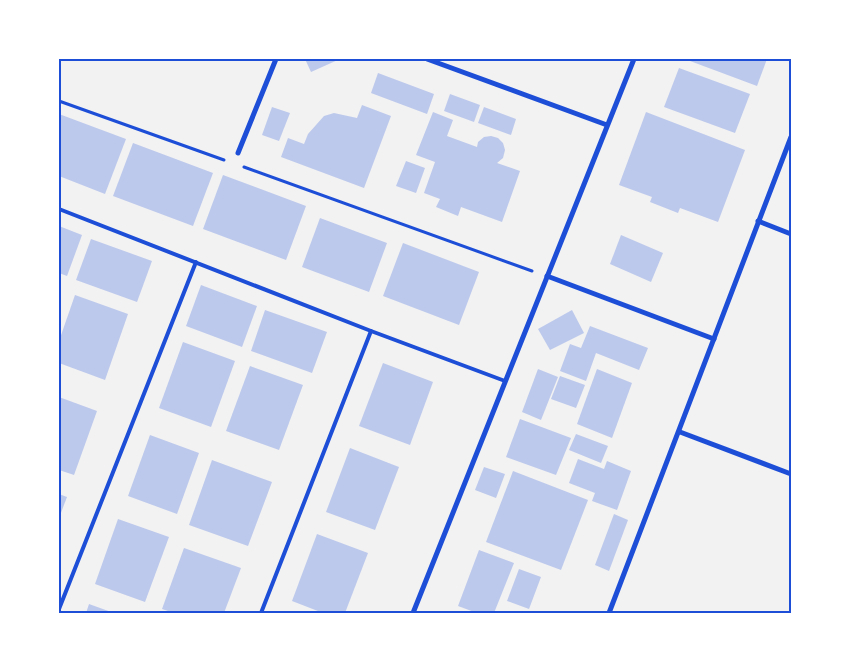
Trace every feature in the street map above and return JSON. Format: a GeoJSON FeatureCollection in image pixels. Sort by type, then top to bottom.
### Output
{"type":"FeatureCollection","features":[{"type":"Feature","properties":{"kind":"street"},"geometry":{"type":"LineString","coordinates":[[238,153],[276,59]]}},
{"type":"Feature","properties":{"kind":"street"},"geometry":{"type":"LineString","coordinates":[[427,59],[608,125]]}},
{"type":"Feature","properties":{"kind":"street"},"geometry":{"type":"LineString","coordinates":[[413,613],[634,59]]}},
{"type":"Feature","properties":{"kind":"street"},"geometry":{"type":"LineString","coordinates":[[608,613],[680,432],[791,137]]}},
{"type":"Feature","properties":{"kind":"street"},"geometry":{"type":"LineString","coordinates":[[758,221],[791,234]]}},
{"type":"Feature","properties":{"kind":"street"},"geometry":{"type":"LineString","coordinates":[[547,276],[714,339]]}},
{"type":"Feature","properties":{"kind":"street"},"geometry":{"type":"LineString","coordinates":[[680,432],[791,474]]}},
{"type":"Feature","properties":{"kind":"lane"},"geometry":{"type":"LineString","coordinates":[[59,209],[371,331],[505,381]]}},
{"type":"Feature","properties":{"kind":"lane"},"geometry":{"type":"LineString","coordinates":[[59,609],[196,262]]}},
{"type":"Feature","properties":{"kind":"lane"},"geometry":{"type":"LineString","coordinates":[[261,613],[371,331]]}},
{"type":"Feature","properties":{"kind":"path"},"geometry":{"type":"LineString","coordinates":[[59,101],[228,162]]}},
{"type":"Feature","properties":{"kind":"path"},"geometry":{"type":"LineString","coordinates":[[237,165],[547,276]]}},
{"type":"Feature","properties":{"kind":"building"},"geometry":{"type":"Polygon","coordinates":[[[305,59],[340,59],[311,72],[305,59]]]}},
{"type":"Feature","properties":{"kind":"building"},"geometry":{"type":"Polygon","coordinates":[[[691,59],[767,59],[757,86],[690,61],[691,59]]]}},
{"type":"Feature","properties":{"kind":"building"},"geometry":{"type":"Polygon","coordinates":[[[679,68],[750,94],[735,133],[664,107],[679,68]]]}},
{"type":"Feature","properties":{"kind":"building"},"geometry":{"type":"Polygon","coordinates":[[[378,73],[434,94],[427,114],[371,93],[378,73]]]}},
{"type":"Feature","properties":{"kind":"building"},"geometry":{"type":"Polygon","coordinates":[[[450,94],[480,105],[474,122],[444,111],[450,94]]]}},
{"type":"Feature","properties":{"kind":"building"},"geometry":{"type":"Polygon","coordinates":[[[362,105],[391,116],[364,188],[281,157],[288,138],[304,144],[308,134],[324,116],[334,113],[357,118],[362,105]]]}},
{"type":"Feature","properties":{"kind":"building"},"geometry":{"type":"Polygon","coordinates":[[[272,107],[290,113],[279,141],[262,135],[272,107]]]}},
{"type":"Feature","properties":{"kind":"building"},"geometry":{"type":"Polygon","coordinates":[[[484,107],[516,119],[511,135],[478,123],[484,107]]]}},
{"type":"Feature","properties":{"kind":"building"},"geometry":{"type":"Polygon","coordinates":[[[433,112],[453,120],[447,136],[477,147],[478,142],[484,137],[498,138],[503,143],[505,150],[503,158],[497,163],[520,171],[502,222],[461,207],[458,216],[436,207],[440,199],[424,193],[435,162],[416,155],[433,112]]]}},
{"type":"Feature","properties":{"kind":"building"},"geometry":{"type":"Polygon","coordinates":[[[646,112],[745,150],[718,222],[680,208],[678,213],[650,202],[652,197],[619,185],[646,112]]]}},
{"type":"Feature","properties":{"kind":"building"},"geometry":{"type":"Polygon","coordinates":[[[59,114],[126,139],[105,194],[59,176],[59,114]]]}},
{"type":"Feature","properties":{"kind":"building"},"geometry":{"type":"Polygon","coordinates":[[[133,143],[213,173],[193,226],[113,196],[133,143]]]}},
{"type":"Feature","properties":{"kind":"building"},"geometry":{"type":"Polygon","coordinates":[[[406,161],[425,168],[416,193],[396,186],[406,161]]]}},
{"type":"Feature","properties":{"kind":"building"},"geometry":{"type":"Polygon","coordinates":[[[223,175],[306,206],[286,260],[203,229],[223,175]]]}},
{"type":"Feature","properties":{"kind":"building"},"geometry":{"type":"Polygon","coordinates":[[[320,218],[387,243],[369,292],[302,267],[320,218]]]}},
{"type":"Feature","properties":{"kind":"building"},"geometry":{"type":"Polygon","coordinates":[[[59,226],[82,235],[67,276],[59,273],[59,226]]]}},
{"type":"Feature","properties":{"kind":"building"},"geometry":{"type":"Polygon","coordinates":[[[621,235],[663,253],[651,282],[610,264],[621,235]]]}},
{"type":"Feature","properties":{"kind":"building"},"geometry":{"type":"Polygon","coordinates":[[[91,239],[152,261],[137,302],[76,280],[91,239]]]}},
{"type":"Feature","properties":{"kind":"building"},"geometry":{"type":"Polygon","coordinates":[[[403,243],[479,272],[459,325],[383,296],[403,243]]]}},
{"type":"Feature","properties":{"kind":"building"},"geometry":{"type":"Polygon","coordinates":[[[201,285],[257,306],[242,347],[186,326],[201,285]]]}},
{"type":"Feature","properties":{"kind":"building"},"geometry":{"type":"Polygon","coordinates":[[[75,295],[128,314],[105,380],[59,363],[59,341],[75,295]]]}},
{"type":"Feature","properties":{"kind":"building"},"geometry":{"type":"Polygon","coordinates":[[[265,310],[327,332],[312,373],[251,351],[265,310]]]}},
{"type":"Feature","properties":{"kind":"building"},"geometry":{"type":"Polygon","coordinates":[[[572,310],[584,333],[550,350],[538,329],[572,310]]]}},
{"type":"Feature","properties":{"kind":"building"},"geometry":{"type":"Polygon","coordinates":[[[590,326],[648,348],[639,370],[596,353],[586,381],[560,371],[570,344],[581,348],[590,326]]]}},
{"type":"Feature","properties":{"kind":"building"},"geometry":{"type":"Polygon","coordinates":[[[183,342],[235,361],[211,427],[159,408],[183,342]]]}},
{"type":"Feature","properties":{"kind":"building"},"geometry":{"type":"Polygon","coordinates":[[[383,363],[433,382],[410,445],[359,426],[383,363]]]}},
{"type":"Feature","properties":{"kind":"building"},"geometry":{"type":"Polygon","coordinates":[[[250,366],[303,385],[279,450],[226,431],[250,366]]]}},
{"type":"Feature","properties":{"kind":"building"},"geometry":{"type":"Polygon","coordinates":[[[538,369],[558,377],[541,420],[522,412],[538,369]]]}},
{"type":"Feature","properties":{"kind":"building"},"geometry":{"type":"Polygon","coordinates":[[[597,369],[632,383],[612,438],[577,424],[597,369]]]}},
{"type":"Feature","properties":{"kind":"building"},"geometry":{"type":"Polygon","coordinates":[[[560,376],[585,385],[576,408],[551,399],[560,376]]]}},
{"type":"Feature","properties":{"kind":"building"},"geometry":{"type":"Polygon","coordinates":[[[59,397],[97,411],[74,475],[59,470],[59,397]]]}},
{"type":"Feature","properties":{"kind":"building"},"geometry":{"type":"Polygon","coordinates":[[[520,419],[571,438],[556,475],[506,457],[520,419]]]}},
{"type":"Feature","properties":{"kind":"building"},"geometry":{"type":"Polygon","coordinates":[[[576,434],[608,446],[601,463],[569,450],[576,434]]]}},
{"type":"Feature","properties":{"kind":"building"},"geometry":{"type":"Polygon","coordinates":[[[150,435],[199,453],[177,514],[128,496],[150,435]]]}},
{"type":"Feature","properties":{"kind":"building"},"geometry":{"type":"Polygon","coordinates":[[[350,448],[399,467],[375,530],[326,512],[350,448]]]}},
{"type":"Feature","properties":{"kind":"building"},"geometry":{"type":"Polygon","coordinates":[[[578,459],[604,469],[607,461],[631,471],[617,510],[592,501],[595,493],[569,483],[578,459]]]}},
{"type":"Feature","properties":{"kind":"building"},"geometry":{"type":"Polygon","coordinates":[[[212,460],[272,482],[248,546],[189,525],[212,460]]]}},
{"type":"Feature","properties":{"kind":"building"},"geometry":{"type":"Polygon","coordinates":[[[484,467],[505,474],[496,498],[475,490],[484,467]]]}},
{"type":"Feature","properties":{"kind":"building"},"geometry":{"type":"Polygon","coordinates":[[[513,471],[588,500],[561,570],[486,542],[513,471]]]}},
{"type":"Feature","properties":{"kind":"building"},"geometry":{"type":"Polygon","coordinates":[[[59,494],[67,497],[59,518],[59,494]]]}},
{"type":"Feature","properties":{"kind":"building"},"geometry":{"type":"Polygon","coordinates":[[[614,514],[628,520],[609,571],[595,565],[614,514]]]}},
{"type":"Feature","properties":{"kind":"building"},"geometry":{"type":"Polygon","coordinates":[[[118,519],[169,537],[145,602],[95,584],[118,519]]]}},
{"type":"Feature","properties":{"kind":"building"},"geometry":{"type":"Polygon","coordinates":[[[317,534],[368,553],[345,613],[323,613],[292,601],[317,534]]]}},
{"type":"Feature","properties":{"kind":"building"},"geometry":{"type":"Polygon","coordinates":[[[184,548],[241,568],[224,613],[174,613],[162,609],[184,548]]]}},
{"type":"Feature","properties":{"kind":"building"},"geometry":{"type":"Polygon","coordinates":[[[479,550],[514,563],[494,613],[477,613],[458,606],[479,550]]]}},
{"type":"Feature","properties":{"kind":"building"},"geometry":{"type":"Polygon","coordinates":[[[519,569],[541,577],[529,609],[507,601],[519,569]]]}},
{"type":"Feature","properties":{"kind":"building"},"geometry":{"type":"Polygon","coordinates":[[[89,604],[114,613],[86,613],[89,604]]]}}]}
